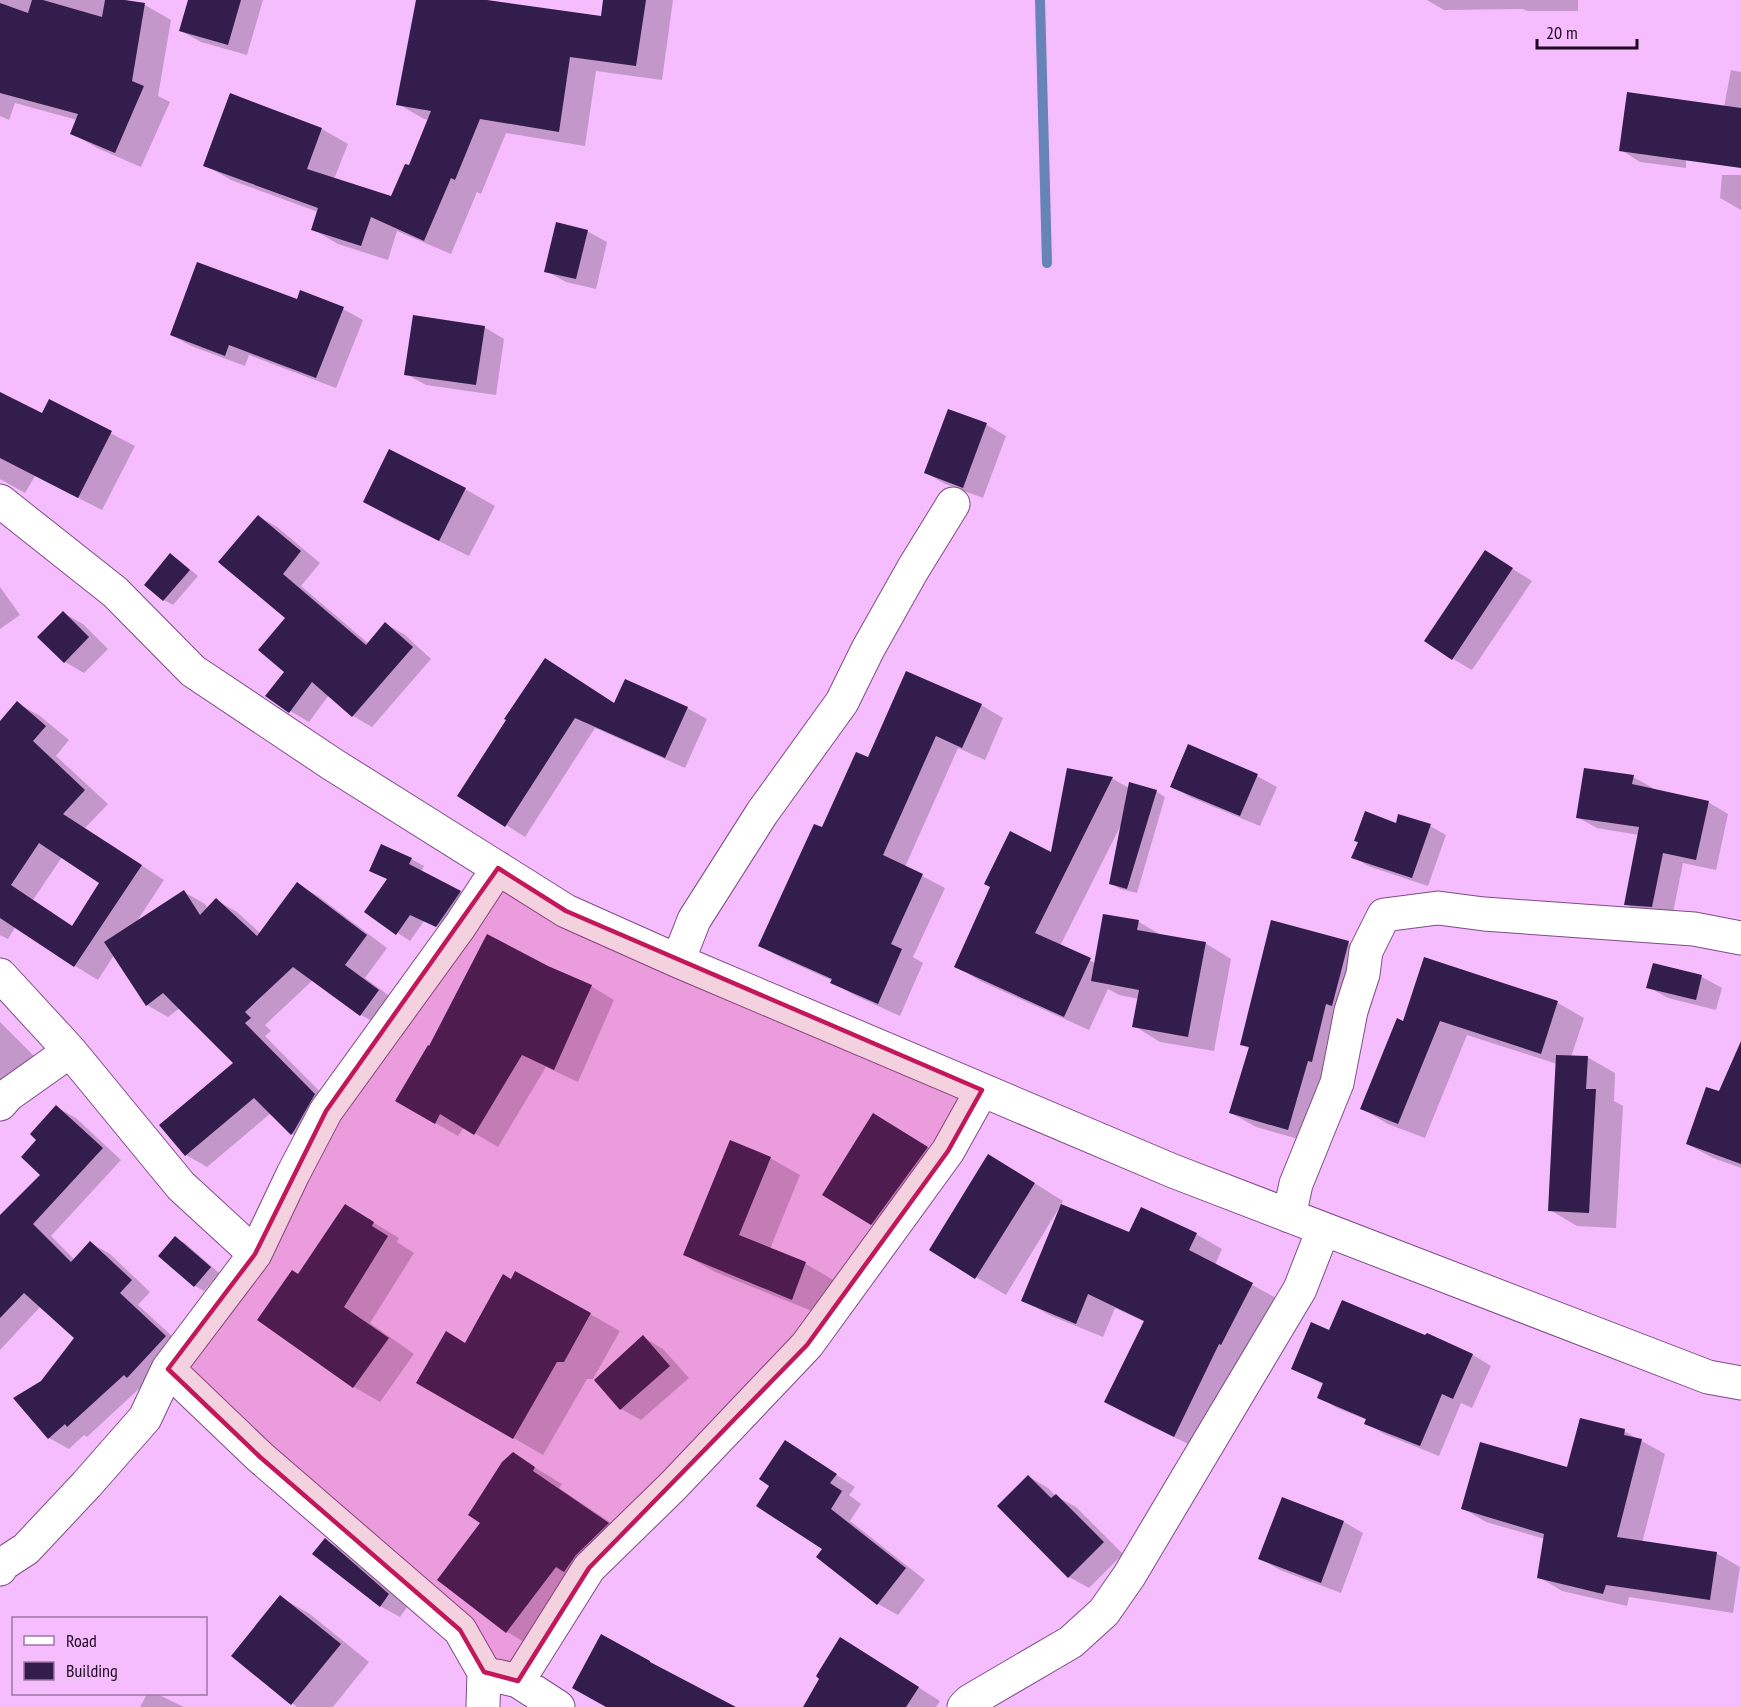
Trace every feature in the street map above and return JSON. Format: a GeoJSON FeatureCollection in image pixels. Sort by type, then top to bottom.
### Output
{"type":"FeatureCollection","features":[{"type":"Feature","properties":{"kind":"street"},"geometry":{"type":"LineString","coordinates":[[0,501],[115,592],[193,671],[332,764],[566,911],[678,961],[1173,1171],[1708,1377],[1741,1383]]}},
{"type":"Feature","properties":{"kind":"street"},"geometry":{"type":"LineString","coordinates":[[678,961],[694,920],[762,813],[842,702],[907,579],[953,504]]}},
{"type":"Feature","properties":{"kind":"street"},"geometry":{"type":"LineString","coordinates":[[0,1569],[3,1564],[34,1541],[87,1485],[145,1418],[168,1369],[255,1254],[326,1111],[460,926],[498,868]]}},
{"type":"Feature","properties":{"kind":"street"},"geometry":{"type":"LineString","coordinates":[[1289,1216],[1296,1185],[1337,1083],[1351,1011],[1363,974],[1366,951],[1384,915],[1438,908],[1484,914],[1694,929],[1741,938]]}},
{"type":"Feature","properties":{"kind":"street"},"geometry":{"type":"LineString","coordinates":[[0,975],[70,1051],[181,1186],[255,1254]]}},
{"type":"Feature","properties":{"kind":"street"},"geometry":{"type":"LineString","coordinates":[[0,1104],[8,1095],[70,1051]]}},
{"type":"Feature","properties":{"kind":"street"},"geometry":{"type":"LineString","coordinates":[[518,1681],[589,1568],[673,1486],[807,1345],[948,1151],[982,1090]]}},
{"type":"Feature","properties":{"kind":"street"},"geometry":{"type":"LineString","coordinates":[[964,1707],[970,1701],[1071,1642],[1104,1612],[1129,1576],[1300,1288],[1323,1230]]}},
{"type":"Feature","properties":{"kind":"street"},"geometry":{"type":"LineString","coordinates":[[168,1369],[260,1457],[460,1630],[484,1672],[483,1707]]}},
{"type":"Feature","properties":{"kind":"street"},"geometry":{"type":"LineString","coordinates":[[484,1672],[518,1681],[558,1707]]}},
{"type":"Feature","properties":{"kind":"highlighted area"},"geometry":{"type":"Polygon","coordinates":[[[498,868],[566,911],[982,1090],[948,1151],[807,1345],[589,1568],[518,1681],[484,1672],[460,1630],[260,1457],[168,1369],[255,1254],[326,1111],[498,868]]]}},
{"type":"Feature","properties":{"kind":"building"},"geometry":{"type":"Polygon","coordinates":[[[32,0],[43,0],[102,17],[105,0],[145,3],[132,81],[144,86],[115,153],[70,134],[78,114],[0,93],[0,3],[28,13],[32,0]]]}},
{"type":"Feature","properties":{"kind":"building"},"geometry":{"type":"Polygon","coordinates":[[[188,0],[241,0],[228,45],[179,31],[188,0]]]}},
{"type":"Feature","properties":{"kind":"building"},"geometry":{"type":"Polygon","coordinates":[[[416,0],[487,0],[601,16],[603,0],[646,0],[636,66],[570,57],[559,132],[480,119],[455,180],[451,178],[424,241],[371,217],[361,246],[311,230],[318,208],[203,166],[230,93],[322,128],[307,169],[391,196],[405,164],[409,165],[431,111],[396,105],[416,0]]]}},
{"type":"Feature","properties":{"kind":"building"},"geometry":{"type":"Polygon","coordinates":[[[1627,92],[1741,108],[1741,168],[1619,151],[1627,92]]]}},
{"type":"Feature","properties":{"kind":"building"},"geometry":{"type":"Polygon","coordinates":[[[556,222],[588,230],[576,279],[544,272],[556,222]]]}},
{"type":"Feature","properties":{"kind":"building"},"geometry":{"type":"Polygon","coordinates":[[[197,262],[297,299],[300,290],[344,307],[316,378],[229,345],[225,356],[170,335],[197,262]]]}},
{"type":"Feature","properties":{"kind":"building"},"geometry":{"type":"Polygon","coordinates":[[[413,315],[485,326],[476,385],[404,375],[413,315]]]}},
{"type":"Feature","properties":{"kind":"building"},"geometry":{"type":"Polygon","coordinates":[[[0,392],[42,413],[49,399],[112,431],[78,498],[0,458],[0,392]]]}},
{"type":"Feature","properties":{"kind":"building"},"geometry":{"type":"Polygon","coordinates":[[[948,409],[987,423],[963,488],[924,473],[948,409]]]}},
{"type":"Feature","properties":{"kind":"building"},"geometry":{"type":"Polygon","coordinates":[[[389,449],[466,488],[439,541],[363,502],[389,449]]]}},
{"type":"Feature","properties":{"kind":"building"},"geometry":{"type":"Polygon","coordinates":[[[258,515],[301,551],[283,574],[366,645],[385,622],[413,647],[352,717],[312,682],[289,713],[265,696],[284,672],[258,650],[285,618],[218,562],[258,515]]]}},
{"type":"Feature","properties":{"kind":"building"},"geometry":{"type":"Polygon","coordinates":[[[1485,550],[1513,568],[1452,660],[1424,641],[1485,550]]]}},
{"type":"Feature","properties":{"kind":"building"},"geometry":{"type":"Polygon","coordinates":[[[170,553],[190,570],[163,601],[144,585],[170,553]]]}},
{"type":"Feature","properties":{"kind":"building"},"geometry":{"type":"Polygon","coordinates":[[[63,611],[89,637],[64,663],[37,637],[63,611]]]}},
{"type":"Feature","properties":{"kind":"building"},"geometry":{"type":"Polygon","coordinates":[[[545,658],[614,703],[625,679],[688,707],[665,758],[575,718],[505,827],[457,796],[545,658]]]}},
{"type":"Feature","properties":{"kind":"building"},"geometry":{"type":"Polygon","coordinates":[[[906,671],[982,704],[962,748],[936,736],[883,855],[923,874],[891,944],[902,949],[878,1004],[830,983],[832,979],[758,946],[814,824],[822,827],[856,752],[868,757],[906,671]]]}},
{"type":"Feature","properties":{"kind":"building"},"geometry":{"type":"Polygon","coordinates":[[[17,701],[46,726],[33,741],[85,790],[63,814],[142,865],[74,967],[0,918],[0,721],[17,701]],[[39,843],[11,885],[72,926],[99,883],[39,843]]]}},
{"type":"Feature","properties":{"kind":"building"},"geometry":{"type":"Polygon","coordinates":[[[1188,744],[1258,774],[1240,816],[1170,787],[1188,744]]]}},
{"type":"Feature","properties":{"kind":"building"},"geometry":{"type":"Polygon","coordinates":[[[1067,768],[1113,777],[1035,933],[1091,958],[1064,1017],[954,967],[990,887],[984,884],[1010,831],[1051,852],[1067,768]]]}},
{"type":"Feature","properties":{"kind":"building"},"geometry":{"type":"Polygon","coordinates":[[[1584,768],[1634,775],[1632,784],[1709,801],[1696,860],[1663,853],[1652,907],[1624,905],[1639,827],[1576,818],[1584,768]]]}},
{"type":"Feature","properties":{"kind":"building"},"geometry":{"type":"Polygon","coordinates":[[[1129,782],[1157,790],[1127,889],[1109,884],[1129,782]]]}},
{"type":"Feature","properties":{"kind":"building"},"geometry":{"type":"Polygon","coordinates":[[[1365,811],[1396,823],[1398,814],[1431,824],[1412,878],[1351,858],[1358,842],[1354,841],[1365,811]]]}},
{"type":"Feature","properties":{"kind":"building"},"geometry":{"type":"Polygon","coordinates":[[[381,844],[412,858],[409,864],[461,891],[436,927],[410,915],[396,935],[364,912],[387,879],[369,871],[381,844]]]}},
{"type":"Feature","properties":{"kind":"building"},"geometry":{"type":"Polygon","coordinates":[[[297,882],[367,935],[345,965],[379,990],[360,1016],[293,967],[245,1012],[251,1018],[245,1023],[315,1094],[294,1131],[291,1135],[254,1098],[185,1156],[159,1125],[233,1063],[163,993],[146,1006],[104,942],[184,890],[200,915],[216,898],[257,936],[297,882]]]}},
{"type":"Feature","properties":{"kind":"building"},"geometry":{"type":"Polygon","coordinates":[[[1103,914],[1139,920],[1137,930],[1206,942],[1188,1037],[1132,1027],[1139,990],[1091,981],[1103,914]]]}},
{"type":"Feature","properties":{"kind":"building"},"geometry":{"type":"Polygon","coordinates":[[[1271,920],[1349,941],[1332,1006],[1326,1004],[1312,1062],[1308,1061],[1288,1130],[1229,1113],[1249,1047],[1240,1045],[1271,920]]]}},
{"type":"Feature","properties":{"kind":"building"},"geometry":{"type":"Polygon","coordinates":[[[487,934],[548,966],[592,985],[554,1070],[522,1055],[474,1135],[440,1114],[435,1124],[395,1101],[429,1046],[487,934]]]}},
{"type":"Feature","properties":{"kind":"building"},"geometry":{"type":"Polygon","coordinates":[[[1424,957],[1558,1001],[1541,1054],[1440,1021],[1398,1124],[1360,1109],[1397,1018],[1403,1021],[1424,957]]]}},
{"type":"Feature","properties":{"kind":"building"},"geometry":{"type":"Polygon","coordinates":[[[1653,963],[1702,975],[1696,1000],[1646,988],[1653,963]]]}},
{"type":"Feature","properties":{"kind":"building"},"geometry":{"type":"Polygon","coordinates":[[[1741,1041],[1741,1164],[1686,1144],[1706,1087],[1719,1091],[1741,1041]]]}},
{"type":"Feature","properties":{"kind":"building"},"geometry":{"type":"Polygon","coordinates":[[[1556,1055],[1588,1056],[1586,1089],[1596,1089],[1589,1213],[1548,1211],[1556,1055]]]}},
{"type":"Feature","properties":{"kind":"building"},"geometry":{"type":"Polygon","coordinates":[[[56,1105],[103,1148],[33,1224],[71,1262],[90,1241],[132,1280],[120,1293],[166,1336],[127,1378],[124,1375],[67,1427],[65,1424],[48,1439],[13,1398],[41,1381],[74,1338],[24,1293],[0,1318],[0,1215],[40,1175],[21,1157],[36,1140],[30,1134],[56,1105]]]}},
{"type":"Feature","properties":{"kind":"building"},"geometry":{"type":"Polygon","coordinates":[[[873,1113],[928,1147],[871,1225],[822,1195],[873,1113]]]}},
{"type":"Feature","properties":{"kind":"building"},"geometry":{"type":"Polygon","coordinates":[[[730,1140],[771,1157],[739,1235],[806,1262],[792,1300],[683,1255],[730,1140]]]}},
{"type":"Feature","properties":{"kind":"building"},"geometry":{"type":"Polygon","coordinates":[[[988,1154],[1035,1183],[975,1279],[929,1250],[988,1154]]]}},
{"type":"Feature","properties":{"kind":"building"},"geometry":{"type":"Polygon","coordinates":[[[345,1204],[374,1222],[372,1226],[388,1236],[344,1307],[389,1338],[353,1388],[257,1320],[292,1270],[298,1274],[345,1204]]]}},
{"type":"Feature","properties":{"kind":"building"},"geometry":{"type":"Polygon","coordinates":[[[1061,1204],[1129,1232],[1141,1207],[1197,1233],[1189,1250],[1253,1283],[1221,1345],[1219,1344],[1174,1437],[1104,1402],[1144,1321],[1088,1294],[1076,1324],[1021,1301],[1061,1204]]]}},
{"type":"Feature","properties":{"kind":"building"},"geometry":{"type":"Polygon","coordinates":[[[175,1236],[211,1267],[194,1287],[158,1256],[175,1236]]]}},
{"type":"Feature","properties":{"kind":"building"},"geometry":{"type":"Polygon","coordinates":[[[515,1271],[591,1313],[564,1362],[557,1362],[513,1439],[416,1383],[446,1331],[465,1343],[503,1274],[511,1279],[515,1271]]]}},
{"type":"Feature","properties":{"kind":"building"},"geometry":{"type":"Polygon","coordinates":[[[1342,1300],[1425,1335],[1427,1333],[1473,1354],[1453,1399],[1442,1394],[1420,1446],[1364,1424],[1366,1419],[1317,1398],[1323,1383],[1291,1369],[1311,1322],[1329,1330],[1342,1300]]]}},
{"type":"Feature","properties":{"kind":"building"},"geometry":{"type":"Polygon","coordinates":[[[643,1335],[670,1366],[620,1410],[594,1380],[643,1335]]]}},
{"type":"Feature","properties":{"kind":"building"},"geometry":{"type":"Polygon","coordinates":[[[1580,1418],[1625,1429],[1624,1435],[1642,1439],[1617,1537],[1717,1552],[1710,1600],[1606,1585],[1603,1594],[1537,1578],[1544,1534],[1461,1509],[1480,1442],[1567,1467],[1580,1418]]]}},
{"type":"Feature","properties":{"kind":"building"},"geometry":{"type":"Polygon","coordinates":[[[785,1440],[837,1474],[830,1483],[842,1491],[831,1509],[906,1568],[877,1605],[816,1557],[822,1549],[756,1506],[769,1486],[759,1479],[785,1440]]]}},
{"type":"Feature","properties":{"kind":"building"},"geometry":{"type":"Polygon","coordinates":[[[513,1452],[535,1467],[533,1471],[609,1523],[576,1555],[564,1572],[556,1567],[506,1633],[437,1580],[480,1523],[468,1515],[502,1462],[513,1452]]]}},
{"type":"Feature","properties":{"kind":"building"},"geometry":{"type":"Polygon","coordinates":[[[1028,1475],[1051,1498],[1056,1494],[1104,1542],[1068,1578],[997,1506],[1028,1475]]]}},
{"type":"Feature","properties":{"kind":"building"},"geometry":{"type":"Polygon","coordinates":[[[1282,1497],[1344,1521],[1321,1583],[1258,1559],[1282,1497]]]}},
{"type":"Feature","properties":{"kind":"building"},"geometry":{"type":"Polygon","coordinates":[[[325,1538],[389,1594],[380,1607],[312,1554],[325,1538]]]}},
{"type":"Feature","properties":{"kind":"building"},"geometry":{"type":"Polygon","coordinates":[[[280,1595],[341,1644],[291,1705],[231,1656],[280,1595]]]}},
{"type":"Feature","properties":{"kind":"building"},"geometry":{"type":"Polygon","coordinates":[[[601,1634],[736,1707],[606,1707],[572,1688],[601,1634]]]}},
{"type":"Feature","properties":{"kind":"building"},"geometry":{"type":"Polygon","coordinates":[[[840,1637],[919,1687],[906,1707],[803,1707],[819,1679],[816,1676],[840,1637]]]}},
{"type":"Feature","properties":{"kind":"waterway"},"geometry":{"type":"LineString","coordinates":[[1040,0],[1047,263]]}}]}
